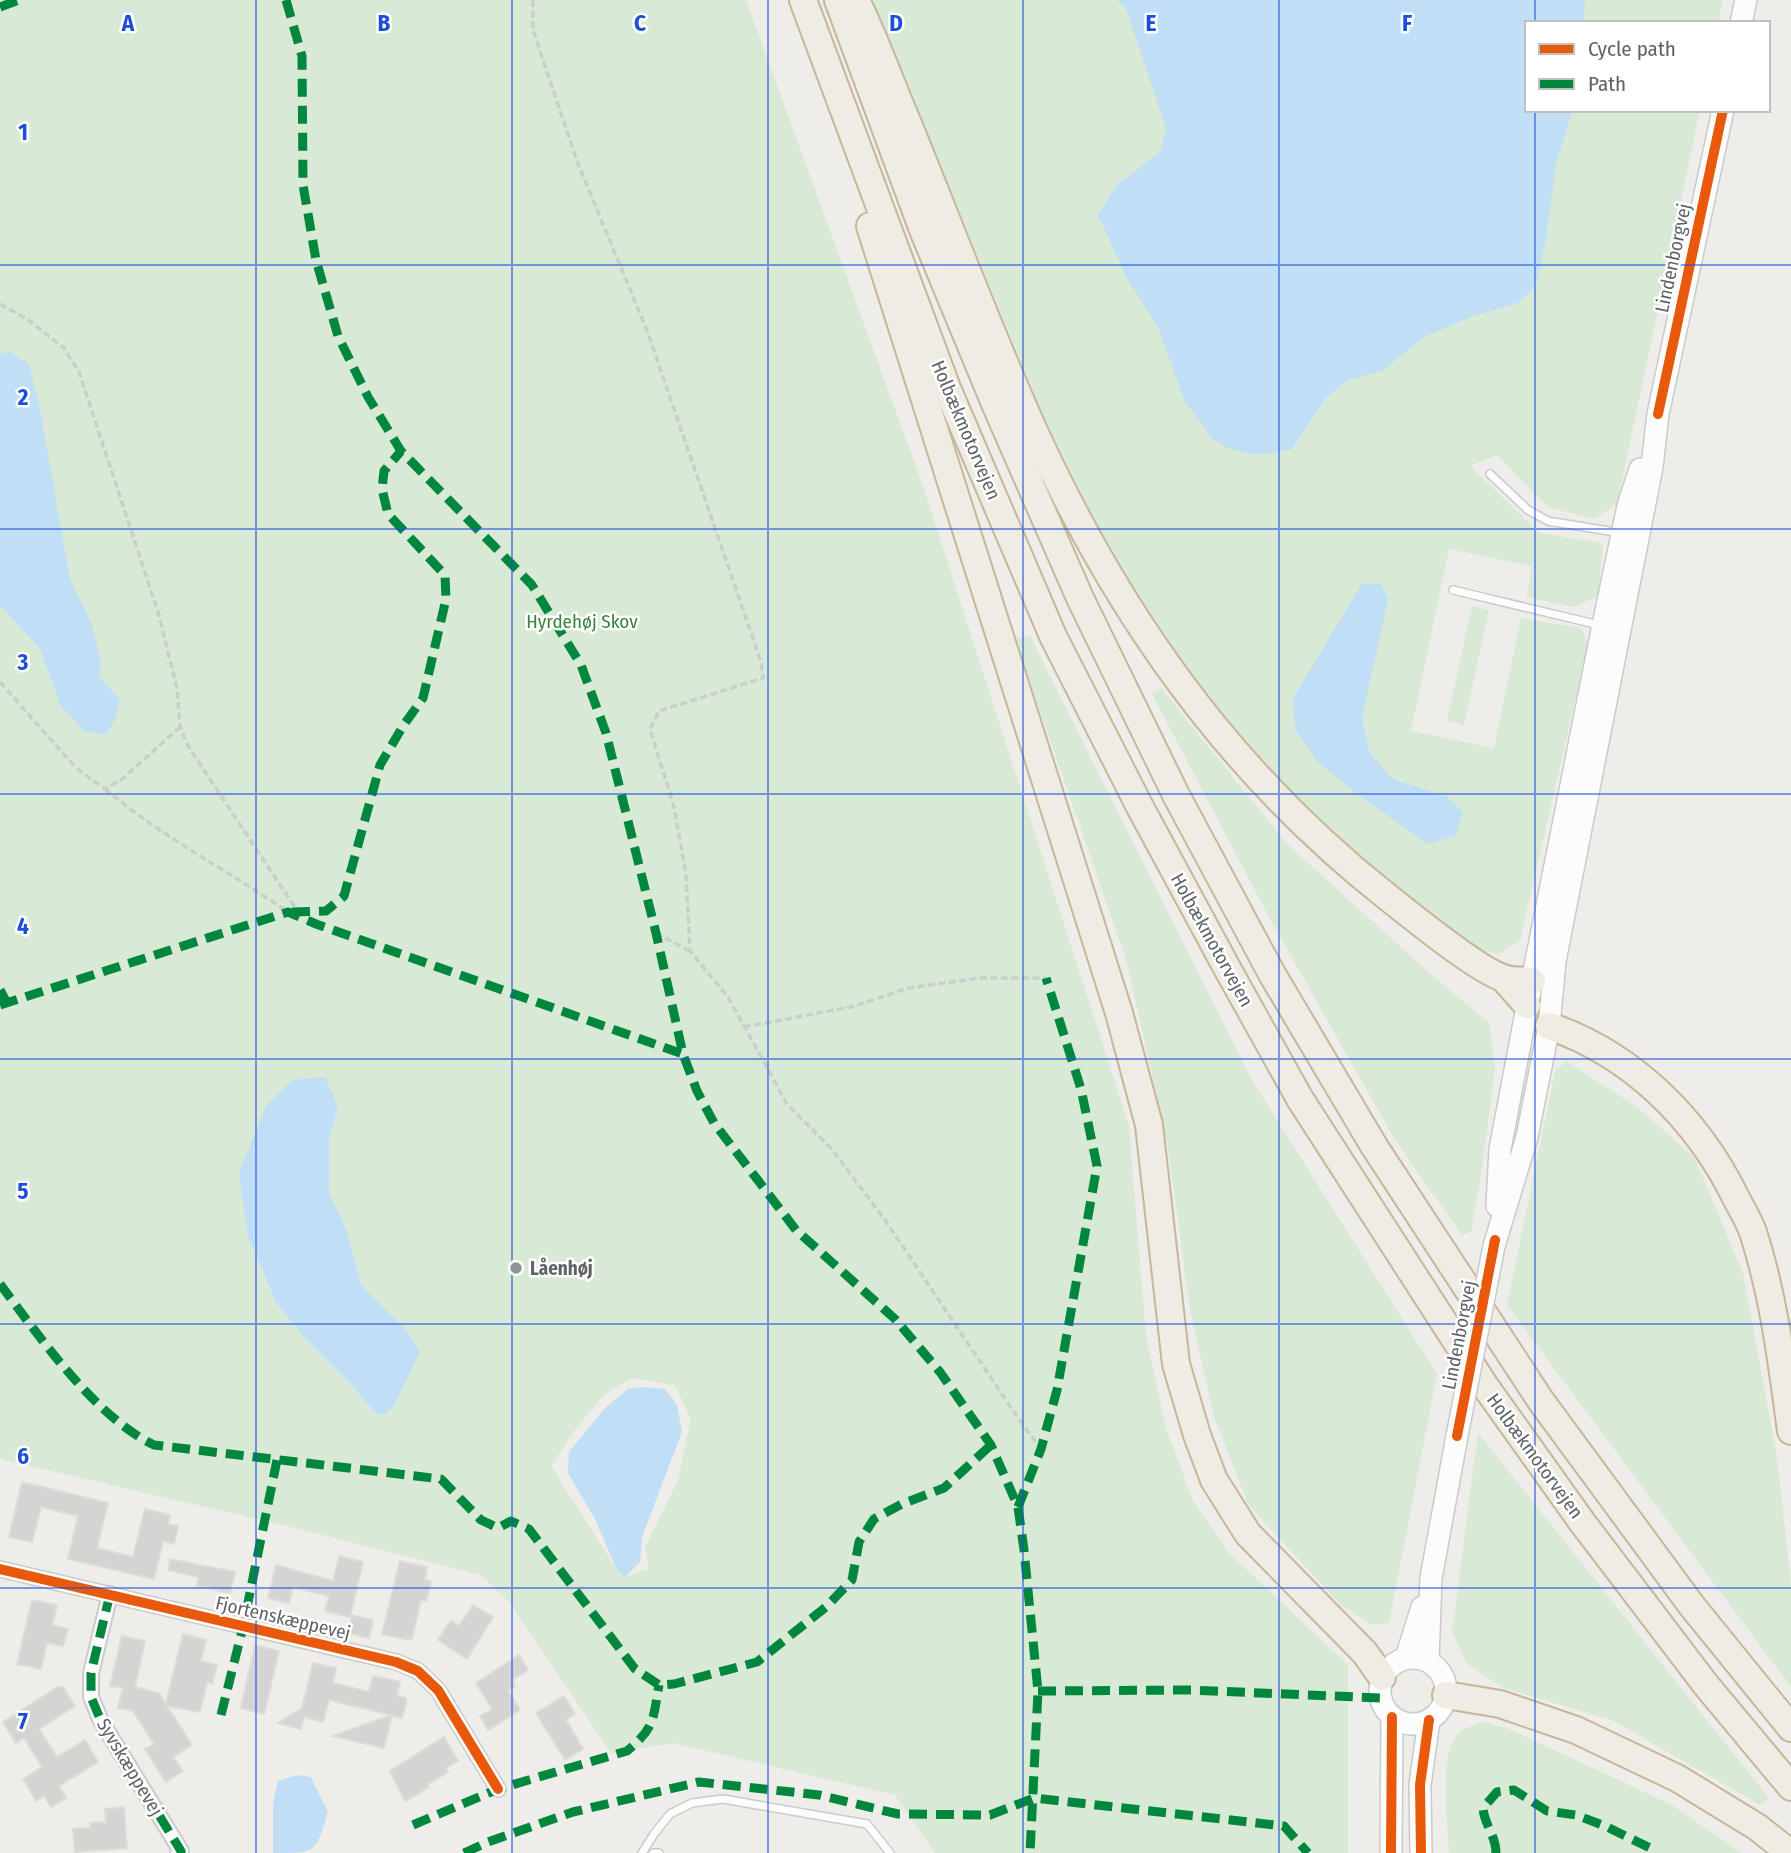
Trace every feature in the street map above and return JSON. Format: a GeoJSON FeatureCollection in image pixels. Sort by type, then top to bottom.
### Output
{"type":"FeatureCollection","features":[{"type":"Feature","properties":{"kind":"highway","name":"Holbækmotorvejen"},"geometry":{"type":"LineString","coordinates":[[803,0],[947,388],[1054,636],[1140,807],[1300,1099],[1394,1247],[1582,1522],[1698,1674],[1791,1787]]}},
{"type":"Feature","properties":{"kind":"highway","name":"Holbækmotorvejen"},"geometry":{"type":"LineString","coordinates":[[838,0],[928,242],[1080,598],[1176,795],[1272,974],[1374,1146],[1541,1401],[1692,1606],[1791,1728]]}},
{"type":"Feature","properties":{"kind":"highway"},"geometry":{"type":"LineString","coordinates":[[856,0],[1031,422],[1077,517],[1126,606],[1227,744],[1298,820],[1366,881],[1432,932],[1504,979],[1533,1015],[1625,1065],[1663,1095],[1698,1135],[1723,1171],[1752,1230],[1776,1318],[1791,1432]]}},
{"type":"Feature","properties":{"kind":"highway"},"geometry":{"type":"LineString","coordinates":[[848,125],[873,241],[1129,1050],[1149,1125],[1176,1364],[1197,1436],[1214,1480],[1248,1534],[1364,1653],[1382,1677]]}},
{"type":"Feature","properties":{"kind":"highway"},"geometry":{"type":"LineString","coordinates":[[1446,1695],[1500,1703],[1576,1730],[1677,1779],[1757,1827],[1790,1853]]}},
{"type":"Feature","properties":{"kind":"main road"},"geometry":{"type":"LineString","coordinates":[[1741,21],[1746,0]]}},
{"type":"Feature","properties":{"kind":"main road","name":"Lindenborgvej"},"geometry":{"type":"LineString","coordinates":[[1495,1243],[1500,1149],[1533,1015],[1631,535],[1628,506],[1658,414],[1723,112]]}},
{"type":"Feature","properties":{"kind":"main road","name":"Lindenborgvej"},"geometry":{"type":"LineString","coordinates":[[1406,1658],[1431,1578],[1495,1243],[1527,1137],[1533,1015],[1555,961],[1612,628]]}},
{"type":"Feature","properties":{"kind":"main road","name":"Lindenborgvej"},"geometry":{"type":"LineString","coordinates":[[1428,1661],[1431,1578]]}},
{"type":"Feature","properties":{"kind":"main road"},"geometry":{"type":"LineString","coordinates":[[1406,1658],[1428,1661],[1442,1676],[1446,1695],[1440,1709],[1429,1720],[1410,1724],[1392,1717],[1380,1698],[1382,1677],[1396,1662],[1406,1658]]}},
{"type":"Feature","properties":{"kind":"main road"},"geometry":{"type":"LineString","coordinates":[[1391,1853],[1392,1717]]}},
{"type":"Feature","properties":{"kind":"main road"},"geometry":{"type":"LineString","coordinates":[[1421,1853],[1420,1785],[1429,1720]]}},
{"type":"Feature","properties":{"kind":"street","name":"Fjortenskæppevej"},"geometry":{"type":"LineString","coordinates":[[0,1569],[396,1662],[418,1671],[438,1690],[498,1789]]}},
{"type":"Feature","properties":{"kind":"street","name":"Syvskæppevej"},"geometry":{"type":"LineString","coordinates":[[110,1594],[91,1673],[91,1697],[101,1721],[181,1851],[178,1853]]}},
{"type":"Feature","properties":{"kind":"lane"},"geometry":{"type":"LineString","coordinates":[[1490,474],[1528,510],[1548,521],[1631,535]]}},
{"type":"Feature","properties":{"kind":"lane"},"geometry":{"type":"LineString","coordinates":[[1453,590],[1612,628]]}},
{"type":"Feature","properties":{"kind":"lane"},"geometry":{"type":"LineString","coordinates":[[642,1853],[670,1814],[692,1803],[723,1799],[867,1824],[890,1853]]}},
{"type":"Feature","properties":{"kind":"path"},"geometry":{"type":"LineString","coordinates":[[533,0],[533,30],[577,161],[648,333],[761,662],[763,678],[659,711],[650,729],[674,807],[687,874],[690,951]]}},
{"type":"Feature","properties":{"kind":"path"},"geometry":{"type":"LineString","coordinates":[[0,304],[27,319],[64,348],[79,372],[158,612],[177,688],[180,727],[188,746],[298,912]]}},
{"type":"Feature","properties":{"kind":"path"},"geometry":{"type":"LineString","coordinates":[[0,682],[76,768],[138,817],[179,845],[244,882],[288,912]]}},
{"type":"Feature","properties":{"kind":"path"},"geometry":{"type":"LineString","coordinates":[[105,789],[122,779],[180,727]]}},
{"type":"Feature","properties":{"kind":"path"},"geometry":{"type":"LineString","coordinates":[[656,933],[690,951],[728,997],[787,1104],[831,1148],[885,1220],[1041,1449]]}},
{"type":"Feature","properties":{"kind":"path"},"geometry":{"type":"LineString","coordinates":[[744,1027],[855,1006],[908,988],[981,978],[1046,978]]}},
{"type":"Feature","properties":{"kind":"green space","name":"Hyrdehøj Skov"},"geometry":{"type":"Polygon","coordinates":[[[0,0],[746,0],[923,486],[1129,1126],[1146,1337],[1166,1428],[1192,1499],[1229,1553],[1348,1665],[1348,1853],[935,1853],[895,1795],[673,1743],[611,1753],[510,1603],[481,1575],[279,1524],[0,1459],[0,0]],[[338,1106],[259,1264],[276,1303],[303,1336],[353,1386],[376,1414],[386,1414],[394,1405],[419,1352],[408,1332],[361,1285],[347,1232],[329,1192],[329,1140],[338,1106]],[[632,1378],[604,1395],[574,1431],[551,1466],[617,1570],[625,1577],[649,1569],[645,1548],[678,1480],[691,1419],[675,1385],[632,1378]]]}},
{"type":"Feature","properties":{"kind":"green space"},"geometry":{"type":"Polygon","coordinates":[[[873,0],[1723,0],[1718,21],[1525,21],[1525,112],[1700,112],[1617,504],[1594,519],[1548,507],[1497,455],[1470,466],[1539,533],[1603,543],[1598,596],[1574,607],[1526,597],[1532,566],[1449,549],[1411,731],[1494,748],[1521,618],[1581,628],[1588,645],[1520,940],[1498,954],[1473,948],[1413,906],[1304,808],[1238,735],[1190,673],[1113,560],[1039,406],[873,0]]]}},
{"type":"Feature","properties":{"kind":"green space"},"geometry":{"type":"Polygon","coordinates":[[[1472,606],[1489,610],[1464,725],[1447,721],[1472,606]]]}},
{"type":"Feature","properties":{"kind":"green space"},"geometry":{"type":"Polygon","coordinates":[[[1030,636],[1253,1082],[1437,1374],[1389,1623],[1372,1625],[1340,1604],[1249,1506],[1214,1417],[1190,1310],[1168,1146],[1126,959],[1015,639],[1030,636]]]}},
{"type":"Feature","properties":{"kind":"green space"},"geometry":{"type":"Polygon","coordinates":[[[1161,688],[1287,844],[1489,1023],[1495,1068],[1471,1232],[1462,1235],[1395,1140],[1269,917],[1152,694],[1161,688]]]}},
{"type":"Feature","properties":{"kind":"green space"},"geometry":{"type":"Polygon","coordinates":[[[1566,1061],[1637,1107],[1694,1157],[1743,1273],[1777,1458],[1791,1584],[1791,1687],[1507,1305],[1555,1072],[1566,1061]]]}},
{"type":"Feature","properties":{"kind":"green space"},"geometry":{"type":"Polygon","coordinates":[[[1478,1433],[1769,1798],[1760,1805],[1614,1721],[1504,1688],[1467,1664],[1452,1632],[1478,1433]]]}},
{"type":"Feature","properties":{"kind":"green space"},"geometry":{"type":"Polygon","coordinates":[[[1484,1722],[1507,1728],[1672,1805],[1741,1853],[1449,1853],[1446,1776],[1450,1747],[1461,1732],[1484,1722]]]}},
{"type":"Feature","properties":{"kind":"water"},"geometry":{"type":"Polygon","coordinates":[[[1116,0],[1585,0],[1583,21],[1525,21],[1525,112],[1572,112],[1556,163],[1546,238],[1536,286],[1518,303],[1471,317],[1424,337],[1382,371],[1347,380],[1325,399],[1292,449],[1276,453],[1249,454],[1225,447],[1212,438],[1185,402],[1158,327],[1128,280],[1098,215],[1116,186],[1161,151],[1166,128],[1125,6],[1116,0]]]}},
{"type":"Feature","properties":{"kind":"water"},"geometry":{"type":"Polygon","coordinates":[[[9,351],[29,364],[40,409],[70,579],[92,625],[101,662],[99,676],[120,700],[116,717],[107,734],[85,732],[61,706],[39,647],[0,606],[0,354],[9,351]]]}},
{"type":"Feature","properties":{"kind":"water"},"geometry":{"type":"Polygon","coordinates":[[[1381,583],[1388,601],[1362,718],[1369,752],[1393,779],[1448,797],[1463,813],[1455,836],[1427,844],[1318,762],[1295,729],[1293,698],[1362,584],[1381,583]]]}},
{"type":"Feature","properties":{"kind":"water"},"geometry":{"type":"Polygon","coordinates":[[[325,1077],[338,1106],[329,1140],[329,1192],[347,1232],[361,1285],[408,1332],[420,1352],[394,1405],[386,1414],[376,1414],[276,1303],[248,1236],[239,1173],[266,1106],[292,1080],[325,1077]]]}},
{"type":"Feature","properties":{"kind":"water"},"geometry":{"type":"Polygon","coordinates":[[[628,1389],[665,1389],[677,1405],[682,1432],[642,1537],[640,1562],[625,1577],[617,1570],[595,1519],[568,1473],[569,1452],[605,1408],[628,1389]]]}},
{"type":"Feature","properties":{"kind":"water"},"geometry":{"type":"Polygon","coordinates":[[[297,1775],[311,1777],[328,1812],[324,1826],[312,1848],[306,1851],[273,1853],[273,1804],[278,1781],[297,1775]]]}},
{"type":"Feature","properties":{"kind":"building"},"geometry":{"type":"Polygon","coordinates":[[[22,1482],[108,1503],[97,1548],[133,1557],[145,1509],[170,1515],[168,1524],[178,1526],[174,1544],[163,1541],[154,1579],[68,1559],[78,1516],[41,1507],[32,1542],[9,1537],[22,1482]]]}},
{"type":"Feature","properties":{"kind":"building"},"geometry":{"type":"Polygon","coordinates":[[[339,1556],[363,1562],[350,1617],[325,1611],[329,1596],[293,1587],[289,1603],[268,1598],[276,1565],[333,1581],[339,1556]]]}},
{"type":"Feature","properties":{"kind":"building"},"geometry":{"type":"Polygon","coordinates":[[[170,1559],[235,1572],[230,1593],[197,1586],[198,1577],[168,1570],[170,1559]]]}},
{"type":"Feature","properties":{"kind":"building"},"geometry":{"type":"Polygon","coordinates":[[[400,1561],[427,1567],[425,1580],[431,1581],[426,1601],[421,1600],[412,1639],[409,1640],[382,1634],[400,1561]]]}},
{"type":"Feature","properties":{"kind":"building"},"geometry":{"type":"Polygon","coordinates":[[[32,1600],[57,1605],[52,1625],[68,1629],[63,1646],[47,1643],[41,1669],[17,1664],[32,1600]]]}},
{"type":"Feature","properties":{"kind":"building"},"geometry":{"type":"Polygon","coordinates":[[[473,1605],[493,1617],[467,1659],[438,1640],[451,1620],[459,1626],[473,1605]]]}},
{"type":"Feature","properties":{"kind":"building"},"geometry":{"type":"Polygon","coordinates":[[[352,1615],[373,1620],[369,1638],[348,1633],[352,1615]]]}},
{"type":"Feature","properties":{"kind":"building"},"geometry":{"type":"Polygon","coordinates":[[[183,1634],[206,1640],[201,1661],[217,1665],[212,1684],[207,1682],[200,1712],[167,1706],[192,1745],[173,1757],[183,1771],[166,1782],[145,1749],[154,1744],[133,1711],[118,1708],[123,1688],[110,1686],[122,1636],[145,1641],[135,1687],[159,1693],[166,1704],[183,1634]]]}},
{"type":"Feature","properties":{"kind":"building"},"geometry":{"type":"Polygon","coordinates":[[[255,1645],[279,1651],[264,1714],[241,1708],[255,1645]]]}},
{"type":"Feature","properties":{"kind":"building"},"geometry":{"type":"Polygon","coordinates":[[[519,1655],[528,1670],[512,1680],[515,1686],[508,1690],[520,1710],[488,1730],[480,1716],[492,1709],[476,1683],[519,1655]]]}},
{"type":"Feature","properties":{"kind":"building"},"geometry":{"type":"Polygon","coordinates":[[[313,1663],[336,1668],[333,1683],[369,1692],[373,1676],[400,1682],[397,1696],[406,1698],[406,1704],[402,1718],[392,1716],[384,1748],[333,1736],[391,1715],[329,1700],[323,1722],[304,1717],[301,1729],[278,1723],[302,1708],[313,1663]]]}},
{"type":"Feature","properties":{"kind":"building"},"geometry":{"type":"Polygon","coordinates":[[[58,1687],[63,1687],[75,1706],[39,1729],[57,1757],[85,1740],[98,1762],[59,1786],[66,1798],[51,1807],[44,1796],[36,1801],[23,1779],[42,1767],[24,1738],[16,1743],[3,1722],[58,1687]]]}},
{"type":"Feature","properties":{"kind":"building"},"geometry":{"type":"Polygon","coordinates":[[[564,1696],[575,1714],[566,1720],[583,1749],[565,1760],[536,1713],[564,1696]]]}},
{"type":"Feature","properties":{"kind":"building"},"geometry":{"type":"Polygon","coordinates":[[[444,1737],[458,1761],[446,1768],[448,1772],[428,1784],[429,1787],[405,1801],[390,1771],[444,1737]]]}},
{"type":"Feature","properties":{"kind":"building"},"geometry":{"type":"Polygon","coordinates":[[[124,1807],[127,1848],[75,1852],[73,1829],[90,1828],[90,1823],[106,1822],[105,1809],[124,1807]]]}},
{"type":"Feature","properties":{"kind":"marked path"},"geometry":{"type":"LineString","coordinates":[[0,7],[19,0]]}},
{"type":"Feature","properties":{"kind":"marked path"},"geometry":{"type":"LineString","coordinates":[[286,0],[302,56],[303,185],[316,260],[338,336],[368,397],[401,451],[532,585],[581,665],[606,733],[683,1054],[697,1091],[714,1123],[796,1230],[895,1319],[940,1372],[991,1445],[1018,1507],[1038,1691],[1030,1853]]}},
{"type":"Feature","properties":{"kind":"marked path"},"geometry":{"type":"LineString","coordinates":[[292,912],[326,911],[344,896],[380,765],[423,698],[446,599],[445,575],[388,514],[382,489],[384,471],[401,451]]}},
{"type":"Feature","properties":{"kind":"marked path"},"geometry":{"type":"LineString","coordinates":[[0,1005],[288,912],[683,1054]]}},
{"type":"Feature","properties":{"kind":"marked path"},"geometry":{"type":"LineString","coordinates":[[1018,1507],[1041,1449],[1057,1390],[1097,1166],[1081,1089],[1046,978]]}},
{"type":"Feature","properties":{"kind":"marked path"},"geometry":{"type":"LineString","coordinates":[[0,990],[7,1003]]}},
{"type":"Feature","properties":{"kind":"marked path"},"geometry":{"type":"LineString","coordinates":[[0,1284],[50,1350],[90,1395],[132,1432],[154,1445],[441,1479],[481,1520],[498,1528],[511,1521],[529,1529],[635,1669],[659,1685],[674,1684],[757,1662],[826,1607],[852,1580],[859,1542],[874,1519],[902,1504],[944,1488],[991,1445]]}},
{"type":"Feature","properties":{"kind":"marked path"},"geometry":{"type":"LineString","coordinates":[[221,1715],[243,1627],[277,1460]]}},
{"type":"Feature","properties":{"kind":"marked path"},"geometry":{"type":"LineString","coordinates":[[110,1594],[91,1673],[91,1697],[101,1721],[181,1851],[178,1853]]}},
{"type":"Feature","properties":{"kind":"marked path"},"geometry":{"type":"LineString","coordinates":[[413,1825],[498,1789],[627,1751],[648,1729],[659,1685]]}},
{"type":"Feature","properties":{"kind":"marked path"},"geometry":{"type":"LineString","coordinates":[[1038,1691],[1191,1690],[1380,1698]]}},
{"type":"Feature","properties":{"kind":"marked path"},"geometry":{"type":"LineString","coordinates":[[464,1853],[573,1812],[699,1782],[819,1795],[898,1814],[990,1815],[1034,1798],[1284,1826],[1308,1853]]}},
{"type":"Feature","properties":{"kind":"marked path"},"geometry":{"type":"LineString","coordinates":[[1496,1853],[1483,1808],[1497,1792],[1514,1790],[1547,1811],[1576,1815],[1605,1826],[1656,1853]]}},
{"type":"Feature","properties":{"kind":"cycle path"},"geometry":{"type":"LineString","coordinates":[[1658,414],[1723,112]]}},
{"type":"Feature","properties":{"kind":"cycle path"},"geometry":{"type":"LineString","coordinates":[[1457,1436],[1495,1240]]}},
{"type":"Feature","properties":{"kind":"cycle path"},"geometry":{"type":"LineString","coordinates":[[0,1569],[396,1662],[418,1671],[438,1690],[498,1789]]}},
{"type":"Feature","properties":{"kind":"cycle path"},"geometry":{"type":"LineString","coordinates":[[1391,1853],[1392,1717]]}},
{"type":"Feature","properties":{"kind":"cycle path"},"geometry":{"type":"LineString","coordinates":[[1421,1853],[1420,1785],[1429,1720]]}},
{"type":"Feature","properties":{"kind":"place","name":"Låenhøj"},"geometry":{"type":"Point","coordinates":[516,1268]}}]}
